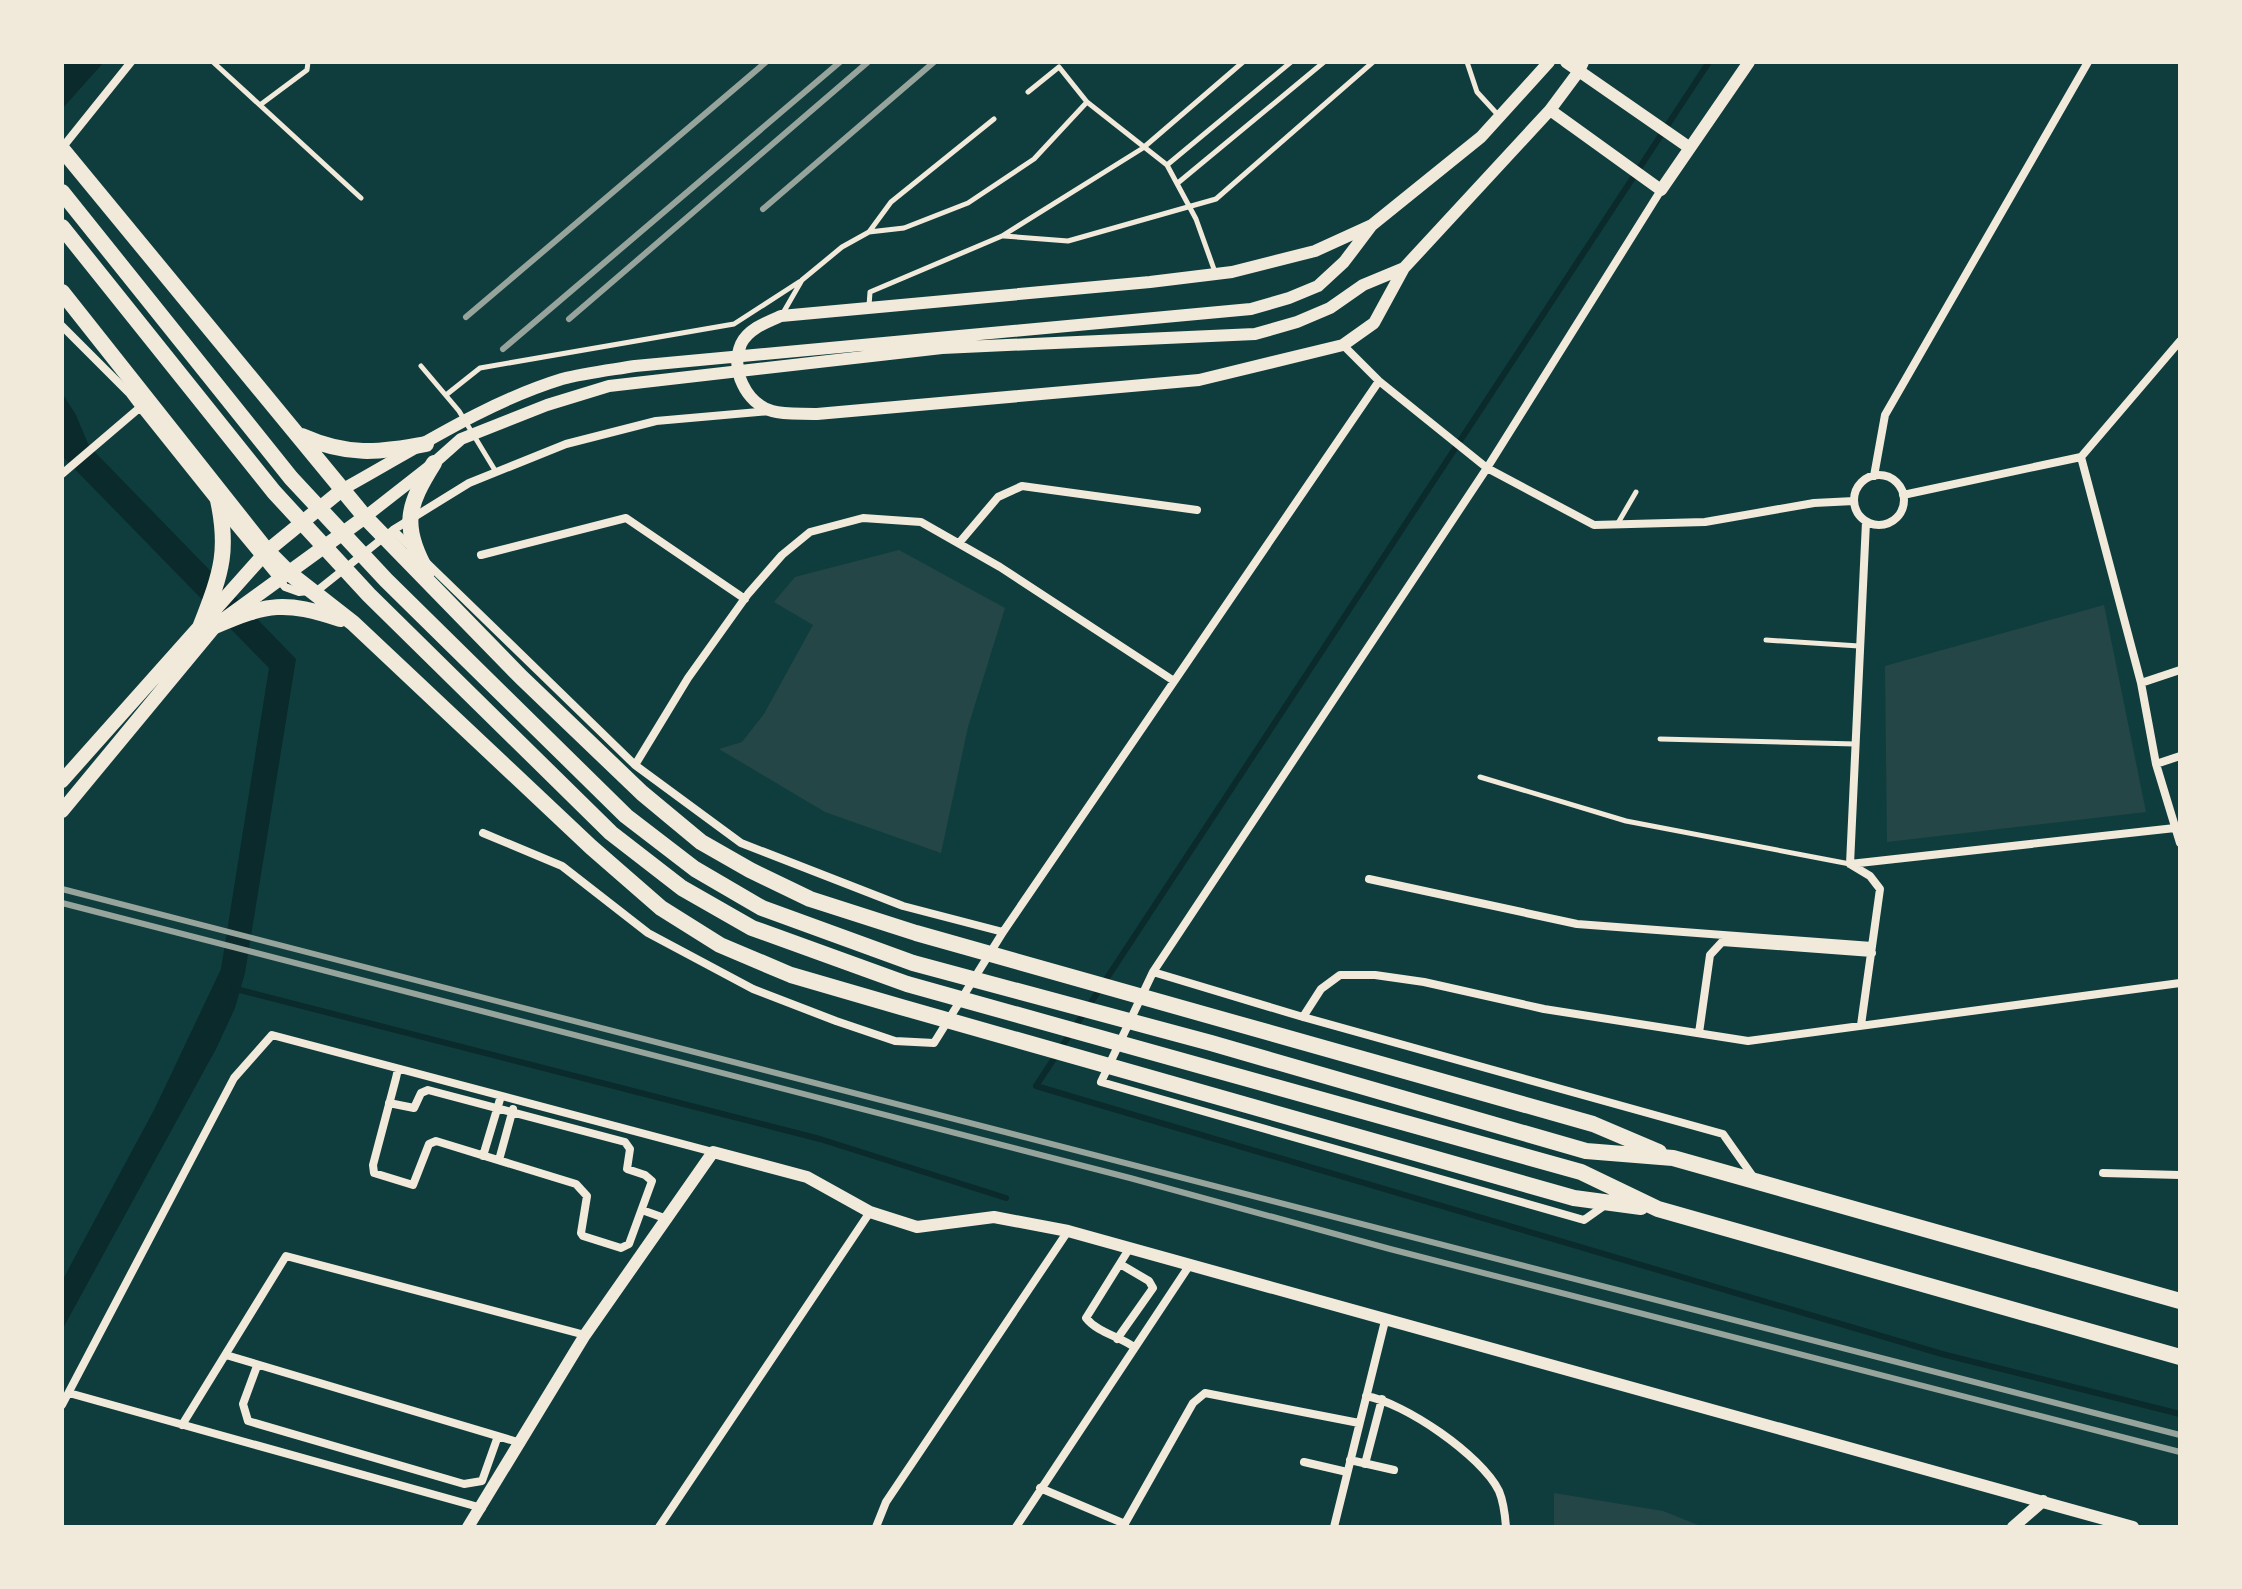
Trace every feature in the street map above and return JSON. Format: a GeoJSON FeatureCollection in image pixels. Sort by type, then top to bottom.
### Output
{"type":"FeatureCollection","features":[{"type":"Feature","properties":{"kind":"highway"},"geometry":{"type":"LineString","coordinates":[[62,148],[365,517],[521,677],[642,793],[701,842],[750,870],[810,899],[871,919],[1593,1124],[1673,1158],[2180,1301]]}},
{"type":"Feature","properties":{"kind":"highway"},"geometry":{"type":"LineString","coordinates":[[62,192],[291,478],[386,580],[626,816],[695,869],[762,908],[913,963],[1211,1043],[1586,1151],[1673,1158]]}},
{"type":"Feature","properties":{"kind":"highway"},"geometry":{"type":"LineString","coordinates":[[62,227],[274,492],[369,595],[611,833],[682,888],[752,928],[907,984],[1581,1172],[1658,1209]]}},
{"type":"Feature","properties":{"kind":"highway"},"geometry":{"type":"LineString","coordinates":[[62,292],[267,551],[289,573],[353,623],[591,847],[661,908],[720,945],[791,975],[1574,1198],[1658,1209],[2180,1357]]}},
{"type":"Feature","properties":{"kind":"highway"},"geometry":{"type":"LineString","coordinates":[[297,434],[326,447],[360,453],[426,444]]}},
{"type":"Feature","properties":{"kind":"highway"},"geometry":{"type":"LineString","coordinates":[[434,463],[414,495],[410,520],[413,545],[426,570],[450,603]]}},
{"type":"Feature","properties":{"kind":"highway"},"geometry":{"type":"LineString","coordinates":[[208,625],[222,561],[221,514],[215,486]]}},
{"type":"Feature","properties":{"kind":"highway"},"geometry":{"type":"LineString","coordinates":[[208,625],[279,605],[307,608],[353,623]]}},
{"type":"Feature","properties":{"kind":"main road"},"geometry":{"type":"LineString","coordinates":[[62,811],[267,551],[343,489]]}},
{"type":"Feature","properties":{"kind":"main road"},"geometry":{"type":"LineString","coordinates":[[62,781],[208,625],[289,573],[365,517]]}},
{"type":"Feature","properties":{"kind":"street"},"geometry":{"type":"LineString","coordinates":[[62,148],[131,62]]}},
{"type":"Feature","properties":{"kind":"street"},"geometry":{"type":"LineString","coordinates":[[343,489],[465,420],[511,398],[564,379],[635,366],[1251,309],[1289,298],[1318,286],[1344,262],[1372,225],[1481,137],[1549,62]]}},
{"type":"Feature","properties":{"kind":"street"},"geometry":{"type":"LineString","coordinates":[[1566,62],[1581,67],[1652,123],[1690,148]]}},
{"type":"Feature","properties":{"kind":"street"},"geometry":{"type":"LineString","coordinates":[[1609,1203],[1584,1220],[1101,1082],[1153,972],[1487,468],[1661,190],[1749,62]]}},
{"type":"Feature","properties":{"kind":"street"},"geometry":{"type":"LineString","coordinates":[[1874,476],[1885,415],[2088,62]]}},
{"type":"Feature","properties":{"kind":"street"},"geometry":{"type":"LineString","coordinates":[[62,326],[130,394],[285,587],[299,592],[318,590],[393,530],[469,483],[566,444],[656,421],[771,411],[817,414],[1199,380],[1343,345],[1374,323],[1404,268],[1550,110],[1581,67]]}},
{"type":"Feature","properties":{"kind":"street"},"geometry":{"type":"LineString","coordinates":[[1550,110],[1661,190]]}},
{"type":"Feature","properties":{"kind":"street"},"geometry":{"type":"LineString","coordinates":[[771,411],[748,395],[738,374],[741,344],[758,326],[781,316],[1150,282],[1216,273],[1315,251],[1372,225]]}},
{"type":"Feature","properties":{"kind":"street"},"geometry":{"type":"LineString","coordinates":[[365,517],[461,439],[547,405],[609,386],[942,348],[1255,334],[1297,322],[1330,308],[1363,285],[1404,268]]}},
{"type":"Feature","properties":{"kind":"street"},"geometry":{"type":"LineString","coordinates":[[1903,495],[2081,457],[2180,341]]}},
{"type":"Feature","properties":{"kind":"street"},"geometry":{"type":"LineString","coordinates":[[1343,345],[1379,381],[1487,468],[1594,525],[1705,522],[1814,503],[1854,501]]}},
{"type":"Feature","properties":{"kind":"street"},"geometry":{"type":"LineString","coordinates":[[483,833],[562,866],[648,933],[753,989],[895,1041],[934,1043],[1003,932],[1379,381]]}},
{"type":"Feature","properties":{"kind":"street"},"geometry":{"type":"LineString","coordinates":[[62,474],[137,410],[142,410]]}},
{"type":"Feature","properties":{"kind":"street"},"geometry":{"type":"LineString","coordinates":[[2081,457],[2141,683],[2156,764],[2180,843]]}},
{"type":"Feature","properties":{"kind":"street"},"geometry":{"type":"LineString","coordinates":[[1874,476],[1889,477],[1903,495],[1902,510],[1892,522],[1883,525],[1866,522],[1855,509],[1859,485],[1874,476]]}},
{"type":"Feature","properties":{"kind":"street"},"geometry":{"type":"LineString","coordinates":[[959,543],[998,497],[1022,486],[1197,510]]}},
{"type":"Feature","properties":{"kind":"street"},"geometry":{"type":"LineString","coordinates":[[481,555],[626,518],[745,599]]}},
{"type":"Feature","properties":{"kind":"street"},"geometry":{"type":"LineString","coordinates":[[635,765],[688,678],[745,599],[782,555],[810,532],[863,518],[921,522],[1000,567],[1174,681]]}},
{"type":"Feature","properties":{"kind":"street"},"geometry":{"type":"LineString","coordinates":[[1850,864],[1866,522]]}},
{"type":"Feature","properties":{"kind":"street"},"geometry":{"type":"LineString","coordinates":[[393,530],[635,765],[741,843],[903,906],[1003,932]]}},
{"type":"Feature","properties":{"kind":"street"},"geometry":{"type":"LineString","coordinates":[[2141,683],[2180,670]]}},
{"type":"Feature","properties":{"kind":"street"},"geometry":{"type":"LineString","coordinates":[[2156,764],[2180,756]]}},
{"type":"Feature","properties":{"kind":"street"},"geometry":{"type":"LineString","coordinates":[[1850,864],[2175,828]]}},
{"type":"Feature","properties":{"kind":"street"},"geometry":{"type":"LineString","coordinates":[[1850,864],[1870,876],[1880,889],[1861,1025]]}},
{"type":"Feature","properties":{"kind":"street"},"geometry":{"type":"LineString","coordinates":[[1369,879],[1577,924],[1872,950]]}},
{"type":"Feature","properties":{"kind":"street"},"geometry":{"type":"LineString","coordinates":[[1699,1033],[1710,955],[1722,942],[1872,950]]}},
{"type":"Feature","properties":{"kind":"street"},"geometry":{"type":"LineString","coordinates":[[1153,972],[1723,1134],[1756,1181]]}},
{"type":"Feature","properties":{"kind":"street"},"geometry":{"type":"LineString","coordinates":[[1303,1017],[1321,989],[1340,975],[1375,975],[1424,982],[1544,1009],[1748,1041],[2180,983]]}},
{"type":"Feature","properties":{"kind":"street"},"geometry":{"type":"LineString","coordinates":[[62,1405],[234,1078],[272,1035],[807,1177],[870,1212],[917,1227],[994,1217],[1068,1231],[2133,1527]]}},
{"type":"Feature","properties":{"kind":"street"},"geometry":{"type":"LineString","coordinates":[[389,1103],[414,1108],[421,1093],[428,1090],[628,1144],[627,1169],[652,1181],[627,1248],[586,1238],[581,1233],[587,1203],[583,1189],[576,1184],[499,1160],[432,1141],[413,1185],[374,1173],[373,1165],[389,1103],[398,1069]]}},
{"type":"Feature","properties":{"kind":"street"},"geometry":{"type":"LineString","coordinates":[[458,1098],[461,1086]]}},
{"type":"Feature","properties":{"kind":"street"},"geometry":{"type":"LineString","coordinates":[[483,1156],[501,1096]]}},
{"type":"Feature","properties":{"kind":"street"},"geometry":{"type":"LineString","coordinates":[[499,1160],[515,1100]]}},
{"type":"Feature","properties":{"kind":"street"},"geometry":{"type":"LineString","coordinates":[[550,1122],[553,1110]]}},
{"type":"Feature","properties":{"kind":"street"},"geometry":{"type":"LineString","coordinates":[[603,1136],[607,1124]]}},
{"type":"Feature","properties":{"kind":"street"},"geometry":{"type":"LineString","coordinates":[[468,1527],[585,1335],[713,1152]]}},
{"type":"Feature","properties":{"kind":"street"},"geometry":{"type":"LineString","coordinates":[[2103,1173],[2180,1175]]}},
{"type":"Feature","properties":{"kind":"street"},"geometry":{"type":"LineString","coordinates":[[642,1210],[667,1219]]}},
{"type":"Feature","properties":{"kind":"street"},"geometry":{"type":"LineString","coordinates":[[659,1527],[870,1212]]}},
{"type":"Feature","properties":{"kind":"street"},"geometry":{"type":"LineString","coordinates":[[876,1527],[886,1502],[1068,1231]]}},
{"type":"Feature","properties":{"kind":"street"},"geometry":{"type":"LineString","coordinates":[[1129,1249],[1086,1318],[1134,1347]]}},
{"type":"Feature","properties":{"kind":"street"},"geometry":{"type":"LineString","coordinates":[[182,1425],[286,1256],[585,1335]]}},
{"type":"Feature","properties":{"kind":"street"},"geometry":{"type":"LineString","coordinates":[[1117,1339],[1153,1288],[1149,1281],[1120,1264]]}},
{"type":"Feature","properties":{"kind":"street"},"geometry":{"type":"LineString","coordinates":[[1016,1527],[1189,1266]]}},
{"type":"Feature","properties":{"kind":"street"},"geometry":{"type":"LineString","coordinates":[[1334,1527],[1385,1321]]}},
{"type":"Feature","properties":{"kind":"street"},"geometry":{"type":"LineString","coordinates":[[226,1355],[521,1443]]}},
{"type":"Feature","properties":{"kind":"street"},"geometry":{"type":"LineString","coordinates":[[257,1366],[243,1404],[248,1421],[464,1484],[482,1481],[498,1436]]}},
{"type":"Feature","properties":{"kind":"street"},"geometry":{"type":"LineString","coordinates":[[69,1393],[482,1508]]}},
{"type":"Feature","properties":{"kind":"street"},"geometry":{"type":"LineString","coordinates":[[1040,1488],[1124,1526],[1193,1403],[1205,1393],[1359,1423]]}},
{"type":"Feature","properties":{"kind":"street"},"geometry":{"type":"LineString","coordinates":[[1366,1396],[1382,1399],[1416,1416],[1480,1465],[1504,1504],[1506,1527]]}},
{"type":"Feature","properties":{"kind":"street"},"geometry":{"type":"LineString","coordinates":[[1365,1464],[1382,1399]]}},
{"type":"Feature","properties":{"kind":"street"},"geometry":{"type":"LineString","coordinates":[[1350,1460],[1394,1470]]}},
{"type":"Feature","properties":{"kind":"street"},"geometry":{"type":"LineString","coordinates":[[1304,1462],[1347,1472]]}},
{"type":"Feature","properties":{"kind":"street"},"geometry":{"type":"LineString","coordinates":[[2013,1527],[2043,1501]]}},
{"type":"Feature","properties":{"kind":"lane"},"geometry":{"type":"LineString","coordinates":[[213,62],[361,198]]}},
{"type":"Feature","properties":{"kind":"lane"},"geometry":{"type":"LineString","coordinates":[[260,105],[307,70],[308,62]]}},
{"type":"Feature","properties":{"kind":"lane"},"geometry":{"type":"LineString","coordinates":[[869,307],[870,292],[1002,236],[1143,148],[1243,62]]}},
{"type":"Feature","properties":{"kind":"lane"},"geometry":{"type":"LineString","coordinates":[[1167,165],[1291,62]]}},
{"type":"Feature","properties":{"kind":"lane"},"geometry":{"type":"LineString","coordinates":[[1179,182],[1324,62]]}},
{"type":"Feature","properties":{"kind":"lane"},"geometry":{"type":"LineString","coordinates":[[1002,236],[1068,241],[1216,199],[1373,62]]}},
{"type":"Feature","properties":{"kind":"lane"},"geometry":{"type":"LineString","coordinates":[[1467,62],[1477,92],[1499,117]]}},
{"type":"Feature","properties":{"kind":"lane"},"geometry":{"type":"LineString","coordinates":[[1028,92],[1059,67],[1087,102],[1167,165],[1191,207],[1216,273]]}},
{"type":"Feature","properties":{"kind":"lane"},"geometry":{"type":"LineString","coordinates":[[446,395],[480,368],[734,324],[802,280],[842,247],[869,232],[904,228],[968,203],[1034,159],[1087,102]]}},
{"type":"Feature","properties":{"kind":"lane"},"geometry":{"type":"LineString","coordinates":[[869,232],[891,202],[994,119]]}},
{"type":"Feature","properties":{"kind":"lane"},"geometry":{"type":"LineString","coordinates":[[781,316],[802,280]]}},
{"type":"Feature","properties":{"kind":"lane"},"geometry":{"type":"LineString","coordinates":[[421,366],[459,411],[496,472]]}},
{"type":"Feature","properties":{"kind":"lane"},"geometry":{"type":"LineString","coordinates":[[1618,524],[1636,492]]}},
{"type":"Feature","properties":{"kind":"lane"},"geometry":{"type":"LineString","coordinates":[[1766,640],[1860,646]]}},
{"type":"Feature","properties":{"kind":"lane"},"geometry":{"type":"LineString","coordinates":[[1660,739],[1855,744]]}},
{"type":"Feature","properties":{"kind":"lane"},"geometry":{"type":"LineString","coordinates":[[1480,777],[1626,821],[1850,864]]}},
{"type":"Feature","properties":{"kind":"shaded area"},"geometry":{"type":"Polygon","coordinates":[[[62,62],[104,62],[62,109],[62,62]]]}},
{"type":"Feature","properties":{"kind":"shaded area"},"geometry":{"type":"Polygon","coordinates":[[[62,393],[76,415],[89,446],[296,659],[245,973],[235,1008],[216,1049],[62,1330],[62,1281],[155,1108],[221,969],[269,668],[62,456],[62,393]]]}},
{"type":"Feature","properties":{"kind":"shaded area"},"geometry":{"type":"Polygon","coordinates":[[[899,550],[1005,608],[968,727],[941,853],[825,812],[719,749],[742,742],[764,714],[813,625],[774,602],[795,577],[899,550]]]}},
{"type":"Feature","properties":{"kind":"shaded area"},"geometry":{"type":"Polygon","coordinates":[[[2104,605],[2146,812],[1887,842],[1885,666],[2104,605]]]}},
{"type":"Feature","properties":{"kind":"shaded area"},"geometry":{"type":"Polygon","coordinates":[[[1554,1493],[1663,1511],[1703,1527],[1554,1527],[1554,1493]]]}},
{"type":"Feature","properties":{"kind":"waterway"},"geometry":{"type":"LineString","coordinates":[[1709,62],[1036,1086],[1942,1354],[2180,1414]]}},
{"type":"Feature","properties":{"kind":"waterway"},"geometry":{"type":"LineString","coordinates":[[232,988],[820,1139],[1006,1198]]}},
{"type":"Feature","properties":{"kind":"railway"},"geometry":{"type":"LineString","coordinates":[[466,317],[766,62]]}},
{"type":"Feature","properties":{"kind":"railway"},"geometry":{"type":"LineString","coordinates":[[503,349],[840,62]]}},
{"type":"Feature","properties":{"kind":"railway"},"geometry":{"type":"LineString","coordinates":[[569,319],[868,62]]}},
{"type":"Feature","properties":{"kind":"railway"},"geometry":{"type":"LineString","coordinates":[[763,209],[934,62]]}},
{"type":"Feature","properties":{"kind":"railway"},"geometry":{"type":"LineString","coordinates":[[62,889],[2180,1435]]}},
{"type":"Feature","properties":{"kind":"railway"},"geometry":{"type":"LineString","coordinates":[[62,903],[2180,1452]]}}]}
